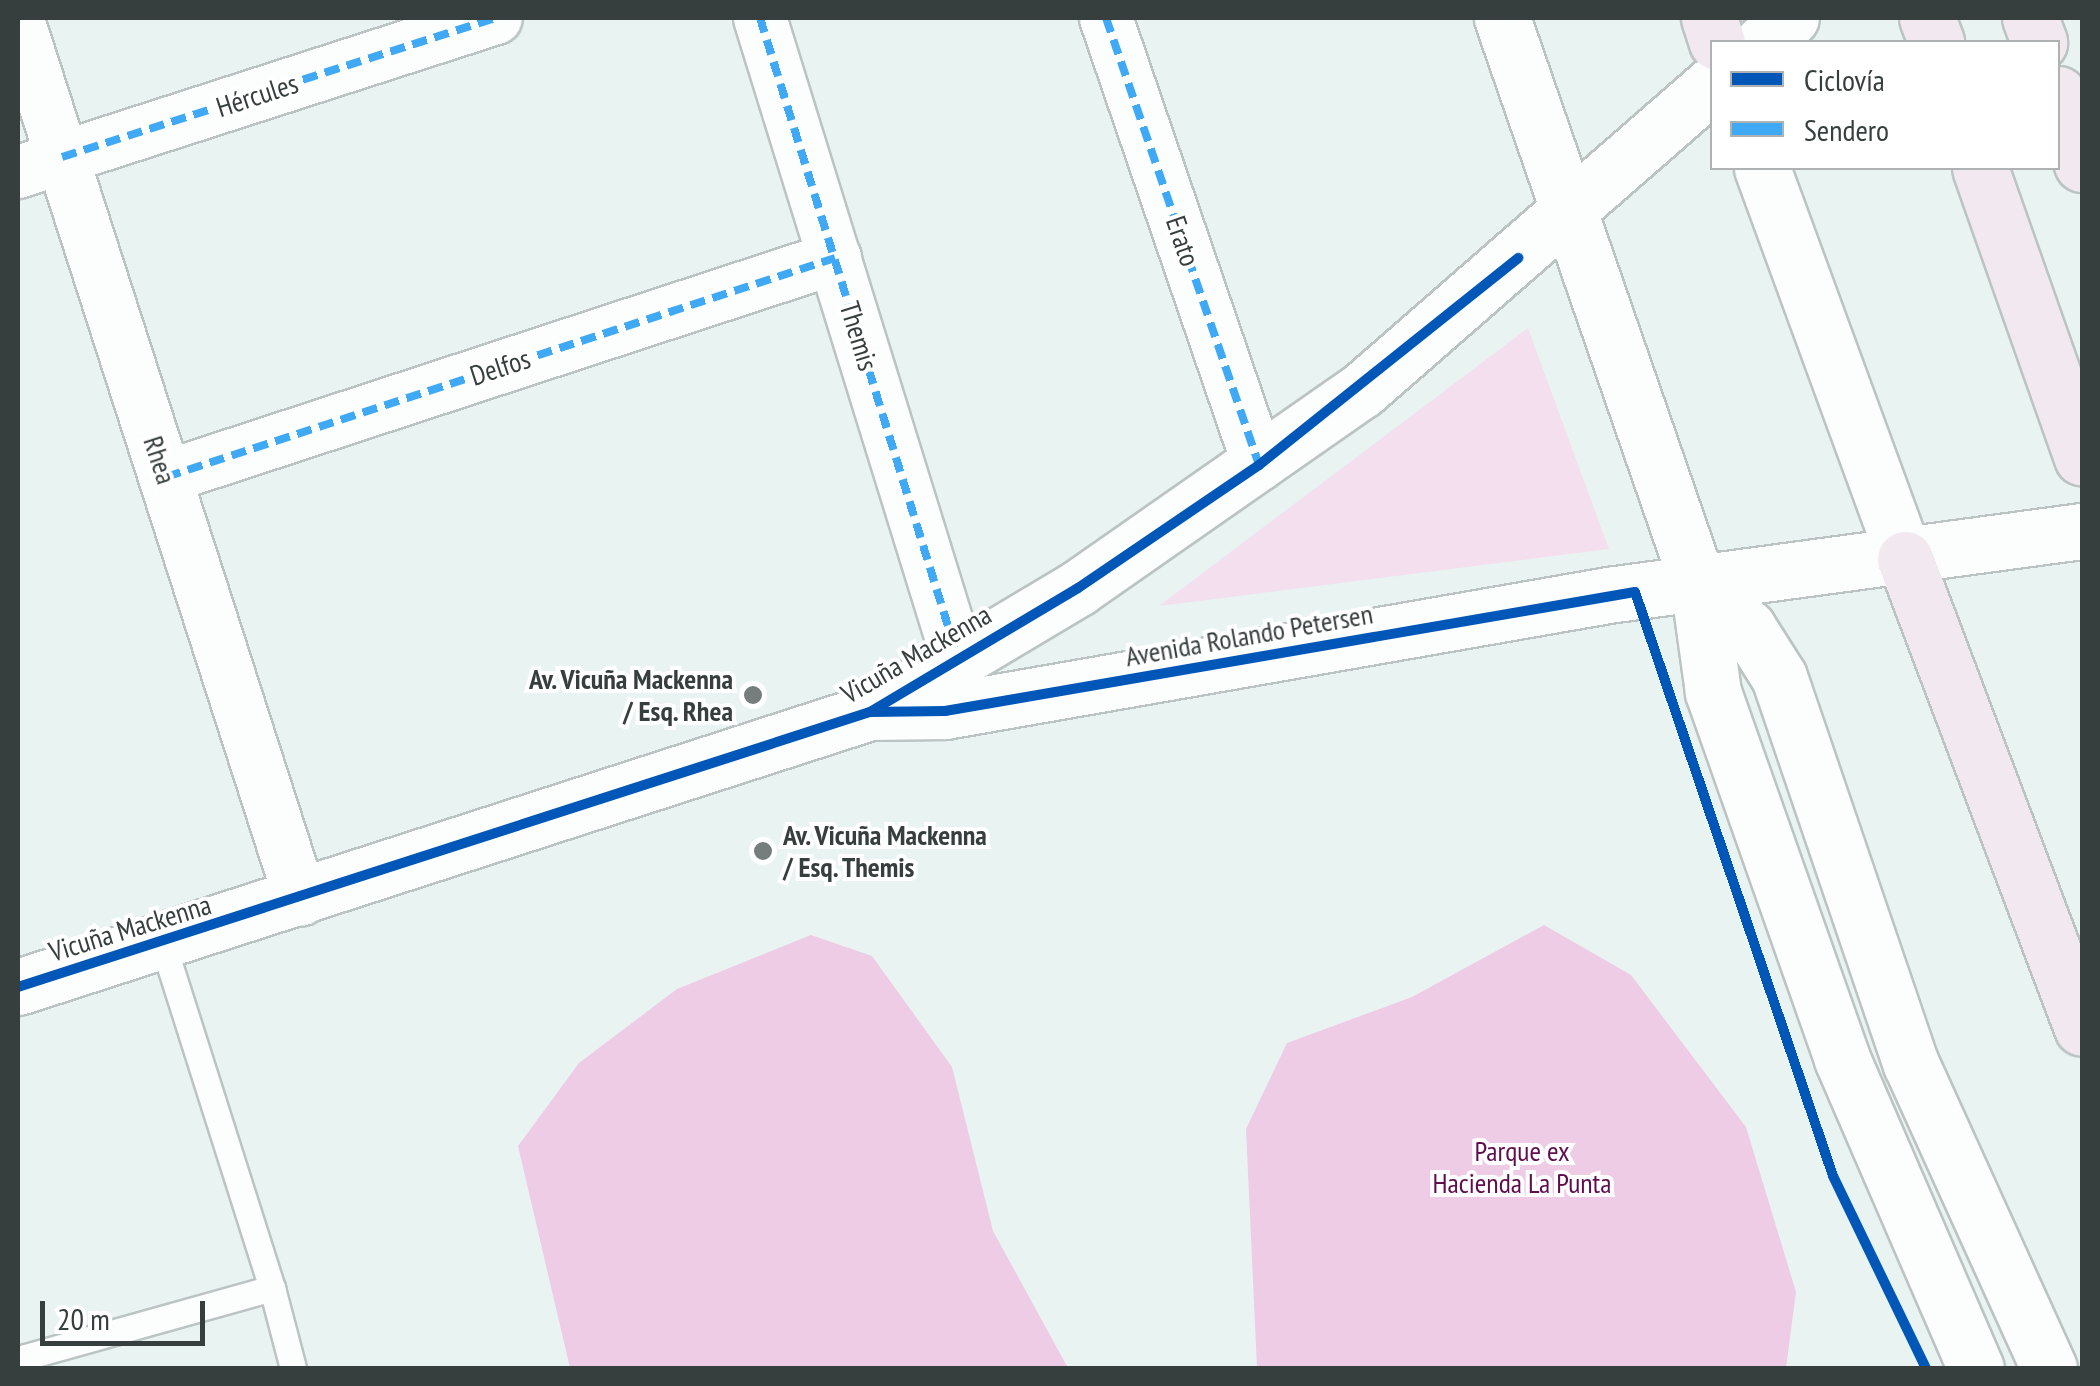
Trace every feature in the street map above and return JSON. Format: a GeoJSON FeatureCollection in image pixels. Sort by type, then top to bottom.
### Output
{"type":"FeatureCollection","features":[{"type":"Feature","properties":{"kind":"highway"},"geometry":{"type":"LineString","coordinates":[[2060,100],[2082,164]]}},
{"type":"Feature","properties":{"kind":"highway"},"geometry":{"type":"LineString","coordinates":[[1981,170],[2082,458]]}},
{"type":"Feature","properties":{"kind":"highway"},"geometry":{"type":"LineString","coordinates":[[1905,559],[2082,1028]]}},
{"type":"Feature","properties":{"kind":"main road"},"geometry":{"type":"LineString","coordinates":[[1502,18],[1565,214],[1698,584],[1713,692],[1835,1041],[1905,1221],[1976,1368]]}},
{"type":"Feature","properties":{"kind":"main road"},"geometry":{"type":"LineString","coordinates":[[1765,40],[1791,18]]}},
{"type":"Feature","properties":{"kind":"main road","name":"Vicuña Mackenna"},"geometry":{"type":"LineString","coordinates":[[18,986],[301,900],[870,712],[957,655],[1078,588],[1259,465],[1377,378],[1710,88]]}},
{"type":"Feature","properties":{"kind":"main road"},"geometry":{"type":"LineString","coordinates":[[1763,170],[1905,559]]}},
{"type":"Feature","properties":{"kind":"main road","name":"Avenida Rolando Petersen"},"geometry":{"type":"LineString","coordinates":[[870,712],[944,712],[1698,584],[1905,559],[2082,530]]}},
{"type":"Feature","properties":{"kind":"main road"},"geometry":{"type":"LineString","coordinates":[[1698,584],[1748,628],[1779,677],[1911,1064],[2049,1368]]}},
{"type":"Feature","properties":{"kind":"street","name":"Hércules"},"geometry":{"type":"LineString","coordinates":[[40,165],[496,18]]}},
{"type":"Feature","properties":{"kind":"street","name":"Themis"},"geometry":{"type":"LineString","coordinates":[[760,18],[957,655]]}},
{"type":"Feature","properties":{"kind":"street","name":"Erato"},"geometry":{"type":"LineString","coordinates":[[1106,18],[1259,465]]}},
{"type":"Feature","properties":{"kind":"street","name":"Rhea"},"geometry":{"type":"LineString","coordinates":[[18,20],[40,165],[166,477],[301,900]]}},
{"type":"Feature","properties":{"kind":"street","name":"Delfos"},"geometry":{"type":"LineString","coordinates":[[166,477],[834,258]]}},
{"type":"Feature","properties":{"kind":"lane"},"geometry":{"type":"LineString","coordinates":[[162,942],[294,1368]]}},
{"type":"Feature","properties":{"kind":"lane"},"geometry":{"type":"LineString","coordinates":[[18,1359],[272,1288]]}},
{"type":"Feature","properties":{"kind":"shaded area"},"geometry":{"type":"Polygon","coordinates":[[[1528,328],[1609,549],[1159,606],[1528,328]]]}},
{"type":"Feature","properties":{"kind":"green space","name":"Parque ex Hacienda La Punta"},"geometry":{"type":"Polygon","coordinates":[[[1544,925],[1631,975],[1746,1127],[1796,1292],[1786,1368],[1257,1368],[1246,1129],[1287,1043],[1412,997],[1544,925]]]}},
{"type":"Feature","properties":{"kind":"green space"},"geometry":{"type":"Polygon","coordinates":[[[811,935],[872,956],[952,1067],[993,1231],[1068,1368],[570,1368],[518,1146],[579,1063],[677,989],[811,935]]]}},
{"type":"Feature","properties":{"kind":"marked path"},"geometry":{"type":"LineString","coordinates":[[62,157],[496,18]]}},
{"type":"Feature","properties":{"kind":"marked path"},"geometry":{"type":"LineString","coordinates":[[760,18],[957,655]]}},
{"type":"Feature","properties":{"kind":"marked path"},"geometry":{"type":"LineString","coordinates":[[1106,18],[1259,465]]}},
{"type":"Feature","properties":{"kind":"marked path"},"geometry":{"type":"LineString","coordinates":[[166,477],[835,258]]}},
{"type":"Feature","properties":{"kind":"cycle path"},"geometry":{"type":"LineString","coordinates":[[18,987],[870,712],[1078,588],[1259,465],[1518,258]]}},
{"type":"Feature","properties":{"kind":"cycle path"},"geometry":{"type":"LineString","coordinates":[[870,712],[945,711],[1635,592],[1833,1176],[1926,1368]]}},
{"type":"Feature","properties":{"kind":"place","name":"Av. Vicuña Mackenna / Esq. Rhea"},"geometry":{"type":"Point","coordinates":[753,695]}},
{"type":"Feature","properties":{"kind":"place","name":"Av. Vicuña Mackenna / Esq. Themis"},"geometry":{"type":"Point","coordinates":[763,851]}}]}
